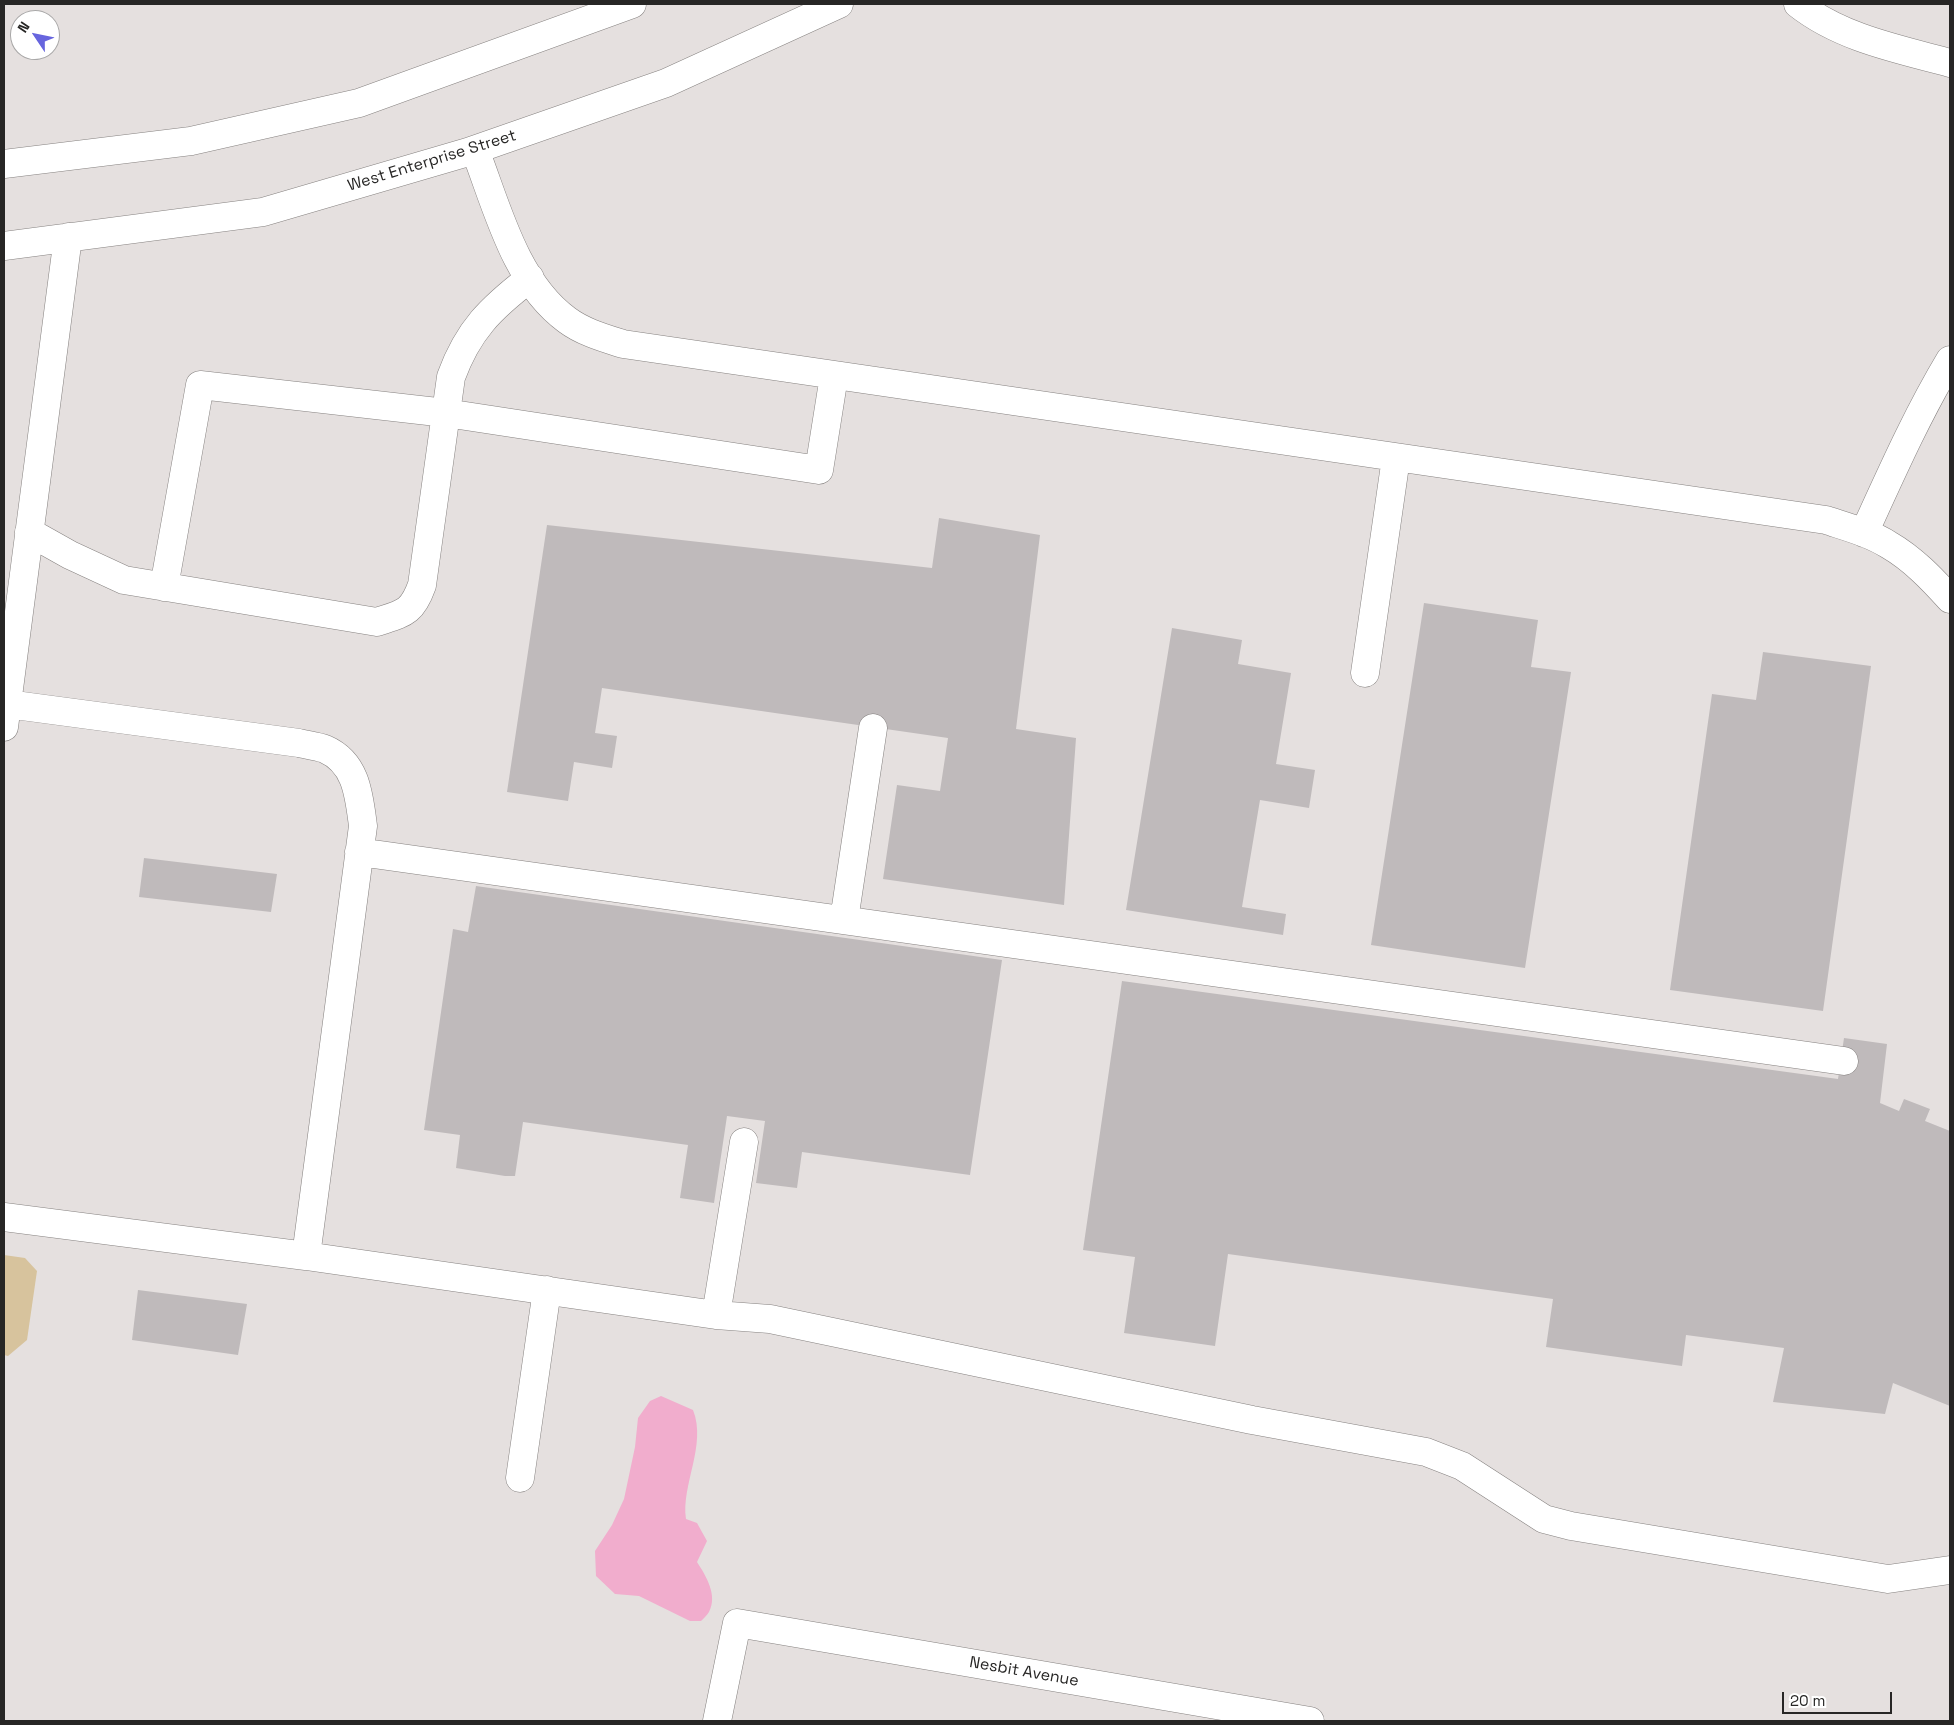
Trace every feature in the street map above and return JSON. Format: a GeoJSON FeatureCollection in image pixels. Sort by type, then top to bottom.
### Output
{"type":"FeatureCollection","features":[{"type":"Feature","properties":{"kind":"street"},"geometry":{"type":"LineString","coordinates":[[4,164],[191,141],[359,103],[632,4]]}},
{"type":"Feature","properties":{"kind":"street","name":"West Enterprise Street"},"geometry":{"type":"LineString","coordinates":[[4,246],[263,212],[475,150],[666,84],[840,4]]}},
{"type":"Feature","properties":{"kind":"street"},"geometry":{"type":"LineString","coordinates":[[1798,4],[1831,25],[1875,42],[1950,63]]}},
{"type":"Feature","properties":{"kind":"street"},"geometry":{"type":"LineString","coordinates":[[475,150],[507,238],[524,271],[544,300],[567,321],[591,334],[623,344],[1826,520],[1864,533],[1889,545],[1928,574],[1950,599]]}},
{"type":"Feature","properties":{"kind":"street"},"geometry":{"type":"LineString","coordinates":[[68,237],[5,715],[299,743],[326,749],[346,765],[358,789],[363,826],[306,1256]]}},
{"type":"Feature","properties":{"kind":"street"},"geometry":{"type":"LineString","coordinates":[[29,532],[70,555],[124,580],[377,622],[401,614],[416,603],[422,585],[451,377],[460,353],[478,324],[500,301],[530,278]]}},
{"type":"Feature","properties":{"kind":"street"},"geometry":{"type":"LineString","coordinates":[[1864,533],[1902,451],[1937,381],[1950,360]]}},
{"type":"Feature","properties":{"kind":"street"},"geometry":{"type":"LineString","coordinates":[[164,587],[200,385],[446,412],[819,470],[834,376]]}},
{"type":"Feature","properties":{"kind":"street"},"geometry":{"type":"LineString","coordinates":[[1365,673],[1396,458]]}},
{"type":"Feature","properties":{"kind":"street"},"geometry":{"type":"LineString","coordinates":[[844,920],[872,728]]}},
{"type":"Feature","properties":{"kind":"street"},"geometry":{"type":"LineString","coordinates":[[359,852],[1844,1060]]}},
{"type":"Feature","properties":{"kind":"street"},"geometry":{"type":"LineString","coordinates":[[716,1314],[744,1142]]}},
{"type":"Feature","properties":{"kind":"street"},"geometry":{"type":"LineString","coordinates":[[4,1217],[306,1256],[716,1314],[770,1319],[1252,1420],[1426,1452],[1462,1466],[1544,1519],[1571,1526],[1888,1579],[1950,1570]]}},
{"type":"Feature","properties":{"kind":"street"},"geometry":{"type":"LineString","coordinates":[[520,1478],[547,1290]]}},
{"type":"Feature","properties":{"kind":"street","name":"Nesbit Avenue"},"geometry":{"type":"LineString","coordinates":[[717,1721],[737,1623],[1310,1721]]}},
{"type":"Feature","properties":{"kind":"shaded area"},"geometry":{"type":"Polygon","coordinates":[[[4,1255],[25,1258],[37,1271],[27,1340],[8,1356],[4,1355],[4,1255]]]}},
{"type":"Feature","properties":{"kind":"shaded area"},"geometry":{"type":"Polygon","coordinates":[[[661,1396],[693,1410],[697,1423],[696,1451],[685,1506],[686,1519],[697,1523],[707,1541],[697,1562],[710,1586],[712,1599],[709,1612],[701,1621],[690,1621],[639,1596],[615,1594],[596,1576],[595,1551],[612,1525],[624,1499],[635,1447],[638,1418],[650,1401],[661,1396]]]}},
{"type":"Feature","properties":{"kind":"building"},"geometry":{"type":"Polygon","coordinates":[[[939,518],[1040,535],[1016,729],[1076,738],[1064,905],[883,879],[897,785],[940,791],[948,738],[602,688],[595,733],[617,736],[612,768],[574,762],[568,801],[507,792],[547,525],[932,568],[939,518]]]}},
{"type":"Feature","properties":{"kind":"building"},"geometry":{"type":"Polygon","coordinates":[[[1424,603],[1538,620],[1531,667],[1571,672],[1525,968],[1371,945],[1424,603]]]}},
{"type":"Feature","properties":{"kind":"building"},"geometry":{"type":"Polygon","coordinates":[[[1172,628],[1242,640],[1238,664],[1291,673],[1276,764],[1315,770],[1309,808],[1260,800],[1242,907],[1286,914],[1283,935],[1126,910],[1172,628]]]}},
{"type":"Feature","properties":{"kind":"building"},"geometry":{"type":"Polygon","coordinates":[[[1763,652],[1871,666],[1823,1011],[1670,990],[1712,694],[1756,700],[1763,652]]]}},
{"type":"Feature","properties":{"kind":"building"},"geometry":{"type":"Polygon","coordinates":[[[144,858],[277,874],[271,912],[139,897],[144,858]]]}},
{"type":"Feature","properties":{"kind":"building"},"geometry":{"type":"Polygon","coordinates":[[[476,886],[1002,960],[970,1175],[802,1152],[797,1188],[756,1183],[765,1121],[727,1116],[714,1203],[680,1198],[688,1145],[523,1122],[515,1176],[456,1168],[460,1135],[424,1130],[453,929],[468,932],[476,886]]]}},
{"type":"Feature","properties":{"kind":"building"},"geometry":{"type":"Polygon","coordinates":[[[1122,981],[1838,1079],[1844,1038],[1887,1044],[1880,1103],[1899,1111],[1904,1099],[1930,1109],[1925,1121],[1950,1131],[1950,1406],[1893,1383],[1885,1414],[1773,1402],[1784,1348],[1686,1335],[1682,1366],[1546,1347],[1553,1299],[1228,1254],[1215,1346],[1124,1333],[1135,1257],[1083,1250],[1122,981]]]}},
{"type":"Feature","properties":{"kind":"building"},"geometry":{"type":"Polygon","coordinates":[[[138,1290],[247,1304],[238,1355],[132,1340],[138,1290]]]}}]}
